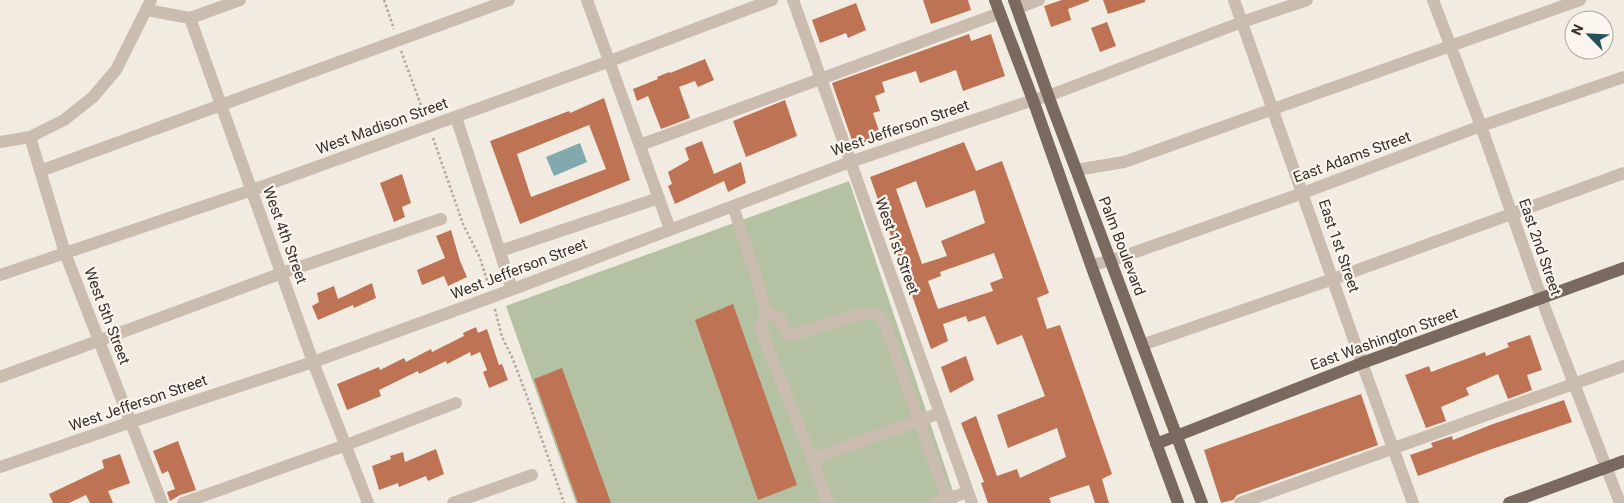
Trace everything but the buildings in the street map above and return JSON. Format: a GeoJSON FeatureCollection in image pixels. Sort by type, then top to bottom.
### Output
{"type":"FeatureCollection","features":[{"type":"Feature","properties":{"kind":"main road"},"geometry":{"type":"LineString","coordinates":[[995,0],[1033,100],[1178,503]]}},
{"type":"Feature","properties":{"kind":"main road","name":"Palm Boulevard"},"geometry":{"type":"LineString","coordinates":[[1015,4],[1202,503]]}},
{"type":"Feature","properties":{"kind":"main road","name":"East Washington Street"},"geometry":{"type":"LineString","coordinates":[[1156,444],[1362,363],[1624,268]]}},
{"type":"Feature","properties":{"kind":"main road"},"geometry":{"type":"LineString","coordinates":[[1123,353],[1142,345]]}},
{"type":"Feature","properties":{"kind":"main road"},"geometry":{"type":"LineString","coordinates":[[1509,503],[1624,461]]}},
{"type":"Feature","properties":{"kind":"street"},"geometry":{"type":"LineString","coordinates":[[0,142],[30,137],[64,120],[92,97],[116,70],[149,5],[190,18],[240,0]]}},
{"type":"Feature","properties":{"kind":"street"},"geometry":{"type":"LineString","coordinates":[[40,170],[509,0]]}},
{"type":"Feature","properties":{"kind":"street"},"geometry":{"type":"LineString","coordinates":[[587,0],[670,229]]}},
{"type":"Feature","properties":{"kind":"street","name":"West Madison Street"},"geometry":{"type":"LineString","coordinates":[[0,275],[252,190],[429,127],[610,62],[772,0]]}},
{"type":"Feature","properties":{"kind":"street","name":"West 1st Street"},"geometry":{"type":"LineString","coordinates":[[793,0],[970,498]]}},
{"type":"Feature","properties":{"kind":"street"},"geometry":{"type":"LineString","coordinates":[[1015,4],[1039,0]]}},
{"type":"Feature","properties":{"kind":"street","name":"East 1st Street"},"geometry":{"type":"LineString","coordinates":[[1234,0],[1413,503]]}},
{"type":"Feature","properties":{"kind":"street","name":"West Jefferson Street"},"geometry":{"type":"LineString","coordinates":[[0,467],[313,362],[492,297],[850,162],[1048,96],[1242,22],[1307,0]]}},
{"type":"Feature","properties":{"kind":"street","name":"East 2nd Street"},"geometry":{"type":"LineString","coordinates":[[1434,0],[1482,126],[1541,299],[1620,503]]}},
{"type":"Feature","properties":{"kind":"street"},"geometry":{"type":"LineString","coordinates":[[1076,170],[1124,162],[1580,0]]}},
{"type":"Feature","properties":{"kind":"street"},"geometry":{"type":"LineString","coordinates":[[640,145],[1000,13]]}},
{"type":"Feature","properties":{"kind":"street","name":"West 4th Street"},"geometry":{"type":"LineString","coordinates":[[190,18],[313,362],[368,503]]}},
{"type":"Feature","properties":{"kind":"street","name":"East Adams Street"},"geometry":{"type":"LineString","coordinates":[[1091,265],[1303,193],[1482,126],[1624,77]]}},
{"type":"Feature","properties":{"kind":"street"},"geometry":{"type":"LineString","coordinates":[[456,117],[512,289]]}},
{"type":"Feature","properties":{"kind":"street","name":"West 5th Street"},"geometry":{"type":"LineString","coordinates":[[30,137],[65,253],[162,503]]}},
{"type":"Feature","properties":{"kind":"street"},"geometry":{"type":"LineString","coordinates":[[1142,345],[1333,279],[1624,173]]}},
{"type":"Feature","properties":{"kind":"street"},"geometry":{"type":"LineString","coordinates":[[500,251],[659,198]]}},
{"type":"Feature","properties":{"kind":"street"},"geometry":{"type":"LineString","coordinates":[[733,206],[766,312],[760,328],[828,503]]}},
{"type":"Feature","properties":{"kind":"street"},"geometry":{"type":"LineString","coordinates":[[0,376],[282,273],[441,219]]}},
{"type":"Feature","properties":{"kind":"street"},"geometry":{"type":"LineString","coordinates":[[766,312],[779,317],[788,336],[858,315],[872,313],[880,316],[884,321],[947,499]]}},
{"type":"Feature","properties":{"kind":"street"},"geometry":{"type":"LineString","coordinates":[[1240,503],[1624,366]]}},
{"type":"Feature","properties":{"kind":"street"},"geometry":{"type":"LineString","coordinates":[[183,503],[346,445],[456,403]]}},
{"type":"Feature","properties":{"kind":"street"},"geometry":{"type":"LineString","coordinates":[[812,459],[940,413]]}},
{"type":"Feature","properties":{"kind":"street"},"geometry":{"type":"LineString","coordinates":[[453,503],[532,475]]}},
{"type":"Feature","properties":{"kind":"street"},"geometry":{"type":"LineString","coordinates":[[934,503],[947,499],[970,498]]}},
{"type":"Feature","properties":{"kind":"path"},"geometry":{"type":"LineString","coordinates":[[384,0],[461,218],[480,258],[502,338],[512,357],[525,391],[564,503]]}},
{"type":"Feature","properties":{"kind":"green space"},"geometry":{"type":"Polygon","coordinates":[[[849,181],[957,503],[576,503],[506,306],[849,181]]]}},
{"type":"Feature","properties":{"kind":"water"},"geometry":{"type":"Polygon","coordinates":[[[580,143],[587,162],[554,176],[546,157],[580,143]]]}}]}
